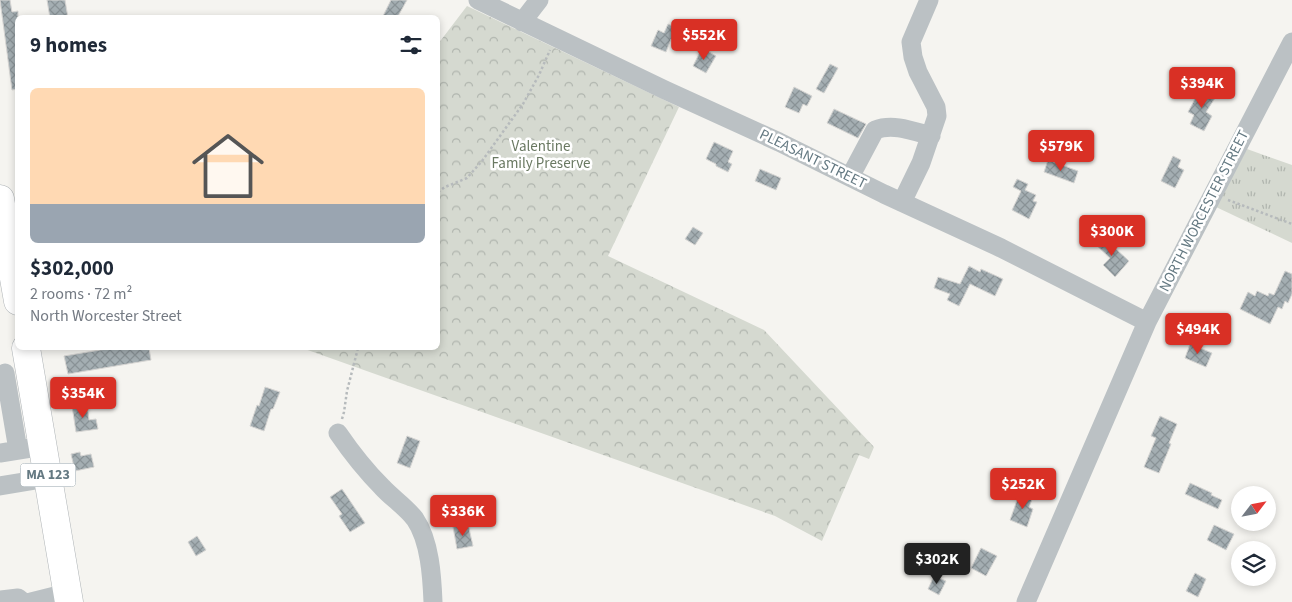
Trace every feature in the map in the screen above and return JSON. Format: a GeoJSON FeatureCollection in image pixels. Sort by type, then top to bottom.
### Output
{"type":"FeatureCollection","features":[{"type":"Feature","properties":{"kind":"highway"},"geometry":{"type":"LineString","coordinates":[[0,199],[15,284]]}},
{"type":"Feature","properties":{"kind":"highway","name":"MA 123"},"geometry":{"type":"LineString","coordinates":[[15,365],[20,450],[48,478],[68,598]]}},
{"type":"Feature","properties":{"kind":"street","name":"PLEASANT STREET"},"geometry":{"type":"LineString","coordinates":[[478,0],[1002,248],[1147,322]]}},
{"type":"Feature","properties":{"kind":"street"},"geometry":{"type":"LineString","coordinates":[[522,22],[539,0]]}},
{"type":"Feature","properties":{"kind":"street"},"geometry":{"type":"LineString","coordinates":[[902,202],[921,163],[936,116],[936,107],[918,72],[910,42],[929,0]]}},
{"type":"Feature","properties":{"kind":"street","name":"NORTH WORCESTER STREET"},"geometry":{"type":"LineString","coordinates":[[1026,602],[1147,322],[1292,42]]}},
{"type":"Feature","properties":{"kind":"street"},"geometry":{"type":"LineString","coordinates":[[850,177],[875,130],[884,126],[930,136]]}},
{"type":"Feature","properties":{"kind":"street"},"geometry":{"type":"LineString","coordinates":[[338,433],[355,458],[415,520],[423,536],[427,551],[433,602]]}},
{"type":"Feature","properties":{"kind":"street"},"geometry":{"type":"LineString","coordinates":[[0,486],[48,478]]}},
{"type":"Feature","properties":{"kind":"street"},"geometry":{"type":"LineString","coordinates":[[0,600],[18,598],[23,602]]}},
{"type":"Feature","properties":{"kind":"street"},"geometry":{"type":"LineString","coordinates":[[32,602],[68,598]]}},
{"type":"Feature","properties":{"kind":"path"},"geometry":{"type":"LineString","coordinates":[[440,191],[467,178],[482,161],[523,104],[552,46]]}},
{"type":"Feature","properties":{"kind":"path"},"geometry":{"type":"LineString","coordinates":[[1212,195],[1292,224]]}},
{"type":"Feature","properties":{"kind":"path"},"geometry":{"type":"LineString","coordinates":[[338,433],[357,350]]}},
{"type":"Feature","properties":{"kind":"green space","name":"Valentine Family Preserve"},"geometry":{"type":"Polygon","coordinates":[[[467,6],[679,107],[608,256],[764,330],[874,447],[869,459],[859,455],[822,541],[775,516],[308,350],[440,350],[440,41],[467,6]]]}},
{"type":"Feature","properties":{"kind":"green space"},"geometry":{"type":"Polygon","coordinates":[[[1247,149],[1292,165],[1292,243],[1216,207],[1247,149]]]}},
{"type":"Feature","properties":{"kind":"building"},"geometry":{"type":"Polygon","coordinates":[[[0,0],[10,0],[12,12],[18,11],[18,15],[15,15],[15,90],[12,90],[0,0]]]}},
{"type":"Feature","properties":{"kind":"building"},"geometry":{"type":"Polygon","coordinates":[[[47,0],[65,0],[68,15],[50,15],[47,0]]]}},
{"type":"Feature","properties":{"kind":"building"},"geometry":{"type":"Polygon","coordinates":[[[391,0],[407,0],[399,15],[384,15],[391,0]]]}},
{"type":"Feature","properties":{"kind":"building"},"geometry":{"type":"Polygon","coordinates":[[[668,24],[689,33],[684,45],[671,39],[666,52],[651,46],[658,30],[664,33],[668,24]]]}},
{"type":"Feature","properties":{"kind":"building"},"geometry":{"type":"Polygon","coordinates":[[[702,48],[716,56],[706,73],[693,66],[702,48]]]}},
{"type":"Feature","properties":{"kind":"building"},"geometry":{"type":"Polygon","coordinates":[[[830,64],[838,68],[824,93],[816,89],[830,64]]]}},
{"type":"Feature","properties":{"kind":"building"},"geometry":{"type":"Polygon","coordinates":[[[794,87],[812,96],[807,106],[803,104],[799,113],[785,107],[794,87]]]}},
{"type":"Feature","properties":{"kind":"building"},"geometry":{"type":"Polygon","coordinates":[[[1205,87],[1217,95],[1206,112],[1212,116],[1204,131],[1190,124],[1194,115],[1188,112],[1196,97],[1205,87]]]}},
{"type":"Feature","properties":{"kind":"building"},"geometry":{"type":"Polygon","coordinates":[[[834,109],[866,124],[858,138],[827,123],[834,109]]]}},
{"type":"Feature","properties":{"kind":"building"},"geometry":{"type":"Polygon","coordinates":[[[714,142],[733,151],[728,162],[732,164],[728,172],[706,159],[714,142]]]}},
{"type":"Feature","properties":{"kind":"building"},"geometry":{"type":"Polygon","coordinates":[[[1173,156],[1181,160],[1178,167],[1184,170],[1175,188],[1161,181],[1173,156]]]}},
{"type":"Feature","properties":{"kind":"building"},"geometry":{"type":"Polygon","coordinates":[[[1048,160],[1078,171],[1074,183],[1044,172],[1048,160]]]}},
{"type":"Feature","properties":{"kind":"building"},"geometry":{"type":"Polygon","coordinates":[[[760,169],[781,178],[776,190],[755,181],[760,169]]]}},
{"type":"Feature","properties":{"kind":"building"},"geometry":{"type":"Polygon","coordinates":[[[1017,179],[1028,184],[1025,190],[1036,195],[1033,201],[1037,202],[1029,219],[1012,210],[1021,191],[1013,187],[1017,179]]]}},
{"type":"Feature","properties":{"kind":"building"},"geometry":{"type":"Polygon","coordinates":[[[693,227],[703,233],[695,245],[685,239],[693,227]]]}},
{"type":"Feature","properties":{"kind":"building"},"geometry":{"type":"Polygon","coordinates":[[[1102,236],[1129,261],[1115,277],[1103,265],[1110,258],[1095,244],[1102,236]]]}},
{"type":"Feature","properties":{"kind":"building"},"geometry":{"type":"Polygon","coordinates":[[[969,266],[980,272],[981,269],[1003,279],[995,296],[970,284],[959,306],[947,300],[950,294],[934,288],[938,277],[960,284],[969,266]]]}},
{"type":"Feature","properties":{"kind":"building"},"geometry":{"type":"Polygon","coordinates":[[[1285,271],[1292,274],[1292,294],[1288,303],[1285,301],[1282,309],[1278,307],[1270,324],[1240,309],[1248,292],[1255,296],[1257,291],[1268,296],[1269,293],[1274,295],[1285,271]]]}},
{"type":"Feature","properties":{"kind":"building"},"geometry":{"type":"Polygon","coordinates":[[[1190,344],[1212,353],[1206,367],[1185,358],[1190,344]]]}},
{"type":"Feature","properties":{"kind":"building"},"geometry":{"type":"Polygon","coordinates":[[[100,350],[149,350],[151,360],[68,374],[64,356],[100,350]]]}},
{"type":"Feature","properties":{"kind":"building"},"geometry":{"type":"Polygon","coordinates":[[[265,387],[280,392],[273,409],[271,409],[264,431],[250,426],[265,387]]]}},
{"type":"Feature","properties":{"kind":"building"},"geometry":{"type":"Polygon","coordinates":[[[107,388],[108,398],[86,401],[84,390],[107,388]]]}},
{"type":"Feature","properties":{"kind":"building"},"geometry":{"type":"Polygon","coordinates":[[[87,404],[89,420],[96,419],[98,429],[76,432],[72,406],[87,404]]]}},
{"type":"Feature","properties":{"kind":"building"},"geometry":{"type":"Polygon","coordinates":[[[1160,416],[1177,424],[1159,473],[1144,467],[1156,438],[1151,436],[1160,416]]]}},
{"type":"Feature","properties":{"kind":"building"},"geometry":{"type":"Polygon","coordinates":[[[407,436],[420,441],[410,468],[397,463],[407,436]]]}},
{"type":"Feature","properties":{"kind":"building"},"geometry":{"type":"Polygon","coordinates":[[[80,452],[81,456],[91,454],[94,467],[75,471],[71,454],[80,452]]]}},
{"type":"Feature","properties":{"kind":"building"},"geometry":{"type":"Polygon","coordinates":[[[1190,483],[1222,500],[1218,509],[1185,494],[1190,483]]]}},
{"type":"Feature","properties":{"kind":"building"},"geometry":{"type":"Polygon","coordinates":[[[342,489],[365,523],[350,532],[339,516],[342,514],[330,497],[342,489]]]}},
{"type":"Feature","properties":{"kind":"building"},"geometry":{"type":"Polygon","coordinates":[[[1020,492],[1033,497],[1029,507],[1033,509],[1027,527],[1010,520],[1020,492]]]}},
{"type":"Feature","properties":{"kind":"building"},"geometry":{"type":"Polygon","coordinates":[[[468,524],[473,546],[457,549],[453,527],[468,524]]]}},
{"type":"Feature","properties":{"kind":"building"},"geometry":{"type":"Polygon","coordinates":[[[1214,525],[1234,534],[1226,550],[1207,540],[1214,525]]]}},
{"type":"Feature","properties":{"kind":"building"},"geometry":{"type":"Polygon","coordinates":[[[197,536],[206,550],[196,556],[188,542],[197,536]]]}},
{"type":"Feature","properties":{"kind":"building"},"geometry":{"type":"Polygon","coordinates":[[[981,548],[997,556],[986,576],[971,568],[981,548]]]}},
{"type":"Feature","properties":{"kind":"building"},"geometry":{"type":"Polygon","coordinates":[[[1195,573],[1206,579],[1198,597],[1186,591],[1195,573]]]}},
{"type":"Feature","properties":{"kind":"building"},"geometry":{"type":"Polygon","coordinates":[[[934,576],[946,581],[939,595],[928,589],[934,576]]]}}]}
